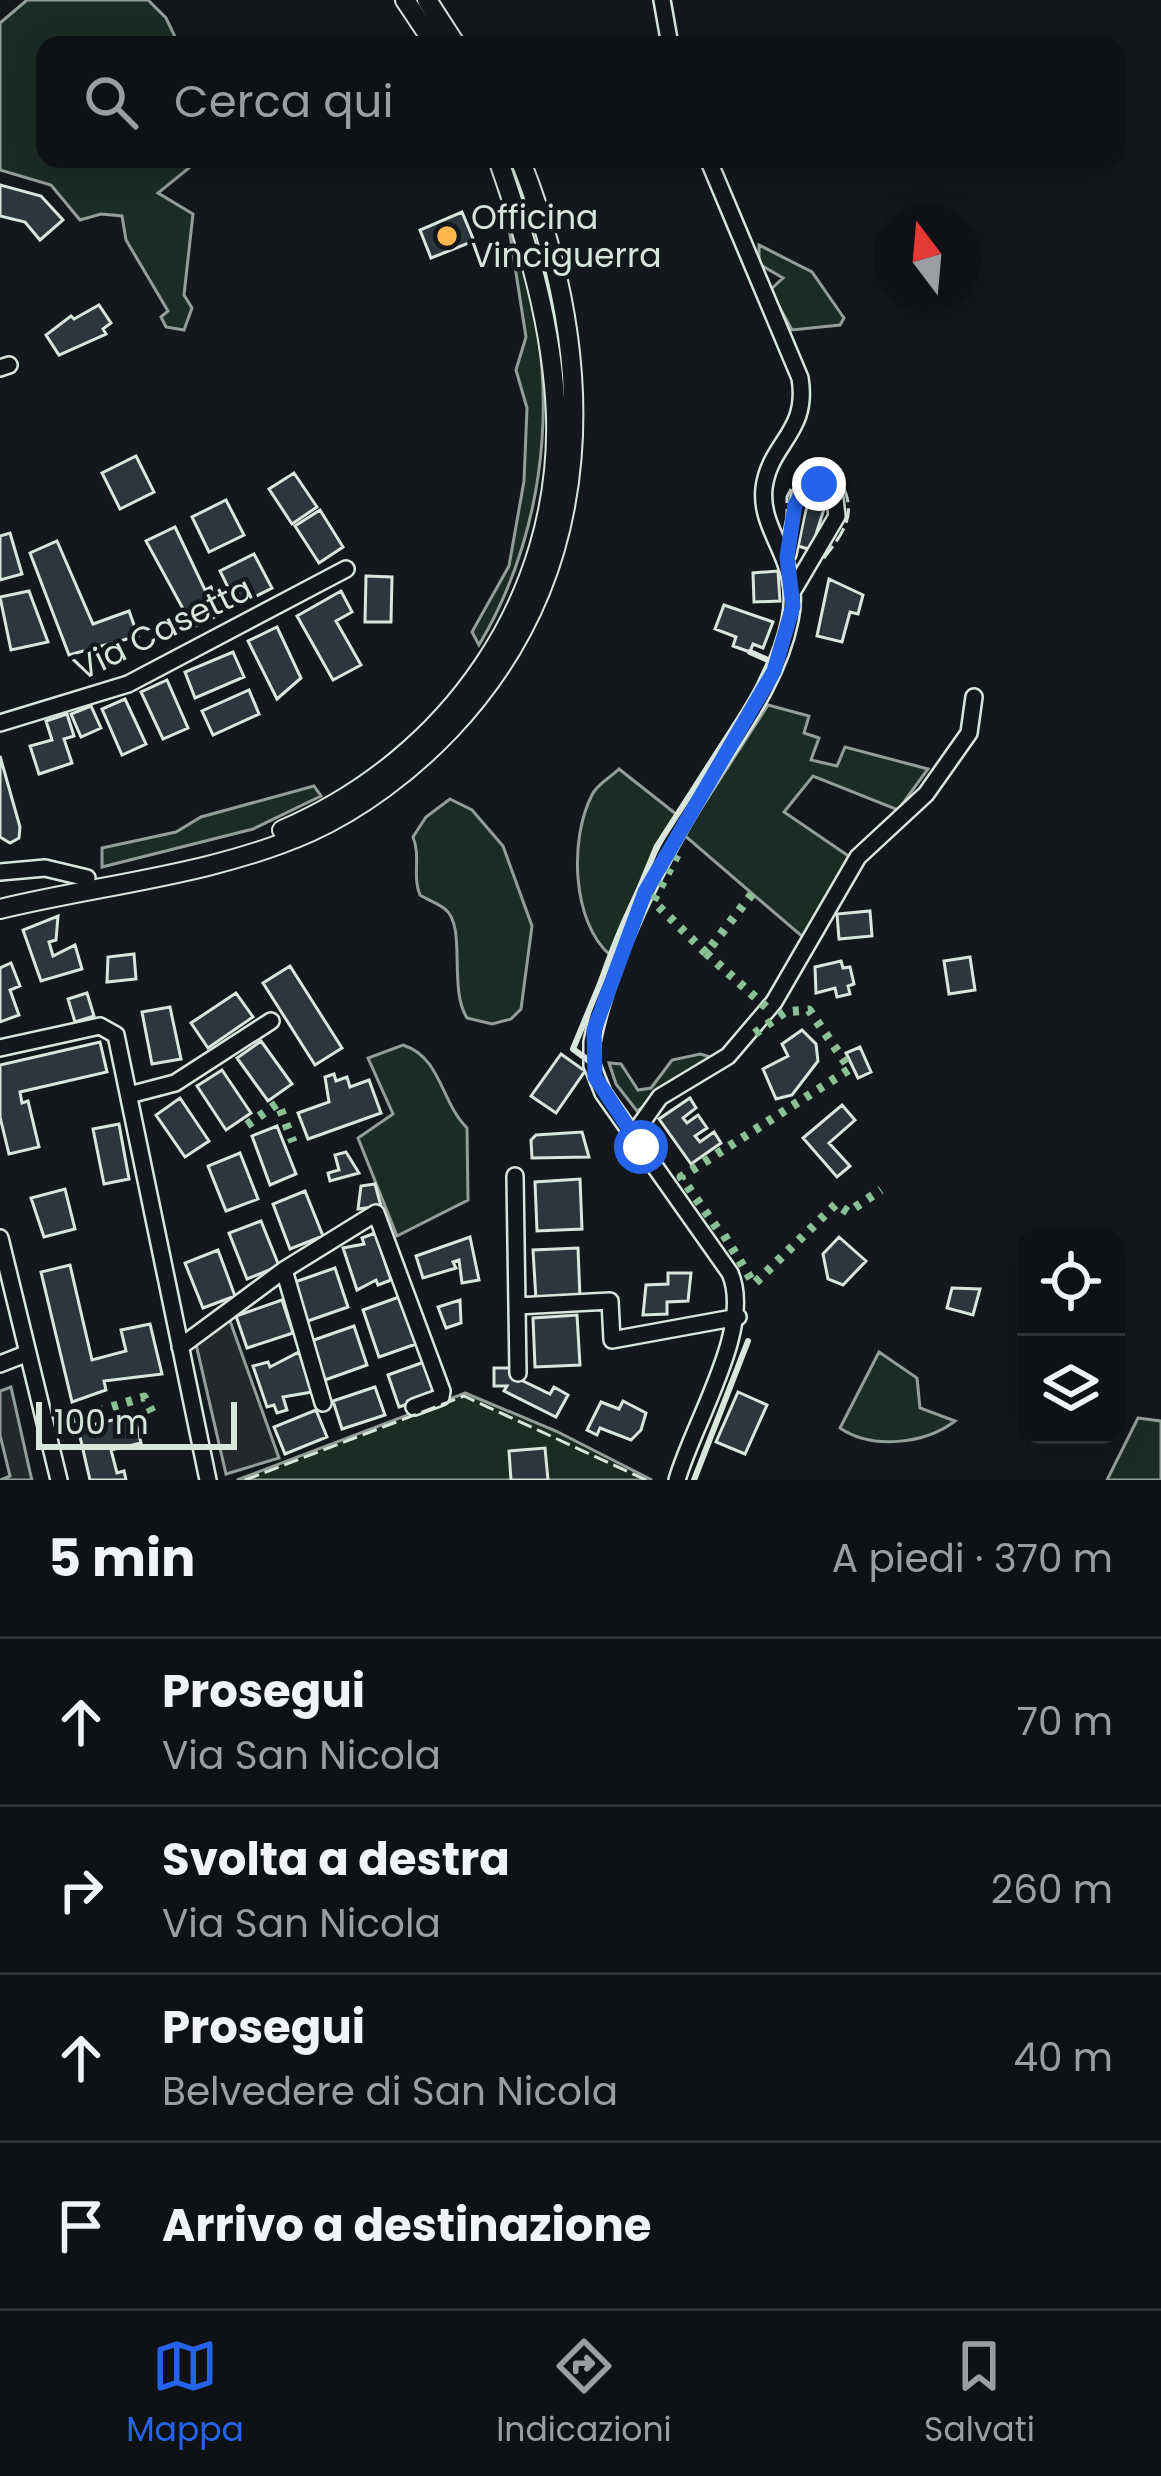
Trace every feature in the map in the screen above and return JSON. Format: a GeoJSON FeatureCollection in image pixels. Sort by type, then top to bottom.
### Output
{"type":"FeatureCollection","features":[{"type":"Feature","properties":{"kind":"main road"},"geometry":{"type":"LineString","coordinates":[[405,0],[429,36]]}},
{"type":"Feature","properties":{"kind":"main road"},"geometry":{"type":"LineString","coordinates":[[427,0],[450,36]]}},
{"type":"Feature","properties":{"kind":"main road"},"geometry":{"type":"LineString","coordinates":[[0,896],[253,842],[363,787],[419,743],[467,693],[505,633],[538,559],[552,488],[556,416],[536,280],[501,168]]}},
{"type":"Feature","properties":{"kind":"main road"},"geometry":{"type":"LineString","coordinates":[[0,908],[256,853],[314,830],[370,798],[429,752],[481,697],[522,634],[554,559],[572,484],[575,413],[568,335],[556,270],[523,168]]}},
{"type":"Feature","properties":{"kind":"street"},"geometry":{"type":"LineString","coordinates":[[662,0],[668,36]]}},
{"type":"Feature","properties":{"kind":"street"},"geometry":{"type":"LineString","coordinates":[[712,168],[800,378],[802,416],[772,464],[764,488],[766,512],[787,557],[794,590]]}},
{"type":"Feature","properties":{"kind":"street"},"geometry":{"type":"LineString","coordinates":[[677,1480],[738,1317],[730,1274],[595,1077],[591,1052],[598,1016],[645,892],[774,671],[794,590],[831,530],[838,504],[834,491],[819,484],[800,494],[787,557]]}},
{"type":"Feature","properties":{"kind":"street","name":"Via Casetta"},"geometry":{"type":"LineString","coordinates":[[0,723],[128,684],[346,569]]}},
{"type":"Feature","properties":{"kind":"street"},"geometry":{"type":"LineString","coordinates":[[633,1135],[660,1097],[728,1057],[774,1002],[858,857],[926,794],[969,733],[974,697]]}},
{"type":"Feature","properties":{"kind":"street"},"geometry":{"type":"LineString","coordinates":[[0,872],[45,868],[87,878]]}},
{"type":"Feature","properties":{"kind":"street"},"geometry":{"type":"LineString","coordinates":[[129,1095],[176,1083],[271,1021]]}},
{"type":"Feature","properties":{"kind":"street"},"geometry":{"type":"LineString","coordinates":[[0,1048],[100,1026],[116,1035],[208,1480]]}},
{"type":"Feature","properties":{"kind":"street"},"geometry":{"type":"LineString","coordinates":[[515,1176],[518,1373]]}},
{"type":"Feature","properties":{"kind":"street"},"geometry":{"type":"LineString","coordinates":[[180,1347],[284,1270],[376,1213],[442,1391],[440,1397],[414,1407]]}},
{"type":"Feature","properties":{"kind":"street"},"geometry":{"type":"LineString","coordinates":[[0,1238],[59,1480]]}},
{"type":"Feature","properties":{"kind":"street"},"geometry":{"type":"LineString","coordinates":[[284,1270],[323,1402]]}},
{"type":"Feature","properties":{"kind":"street"},"geometry":{"type":"LineString","coordinates":[[517,1306],[610,1301],[612,1340],[738,1317]]}},
{"type":"Feature","properties":{"kind":"street"},"geometry":{"type":"LineString","coordinates":[[0,1364],[28,1353]]}},
{"type":"Feature","properties":{"kind":"green space"},"geometry":{"type":"Polygon","coordinates":[[[27,0],[148,0],[166,18],[175,36],[36,36],[36,168],[189,168],[158,193],[193,214],[184,295],[192,308],[184,330],[166,327],[161,317],[168,311],[126,240],[122,216],[101,214],[80,220],[51,185],[0,170],[0,23],[27,0]]]}},
{"type":"Feature","properties":{"kind":"green space"},"geometry":{"type":"Polygon","coordinates":[[[509,228],[538,332],[542,440],[522,547],[504,597],[479,645],[472,632],[509,566],[524,481],[527,408],[516,370],[526,337],[509,228]]]}},
{"type":"Feature","properties":{"kind":"green space"},"geometry":{"type":"Polygon","coordinates":[[[759,245],[812,272],[844,318],[840,325],[792,330],[770,290],[783,278],[759,264],[759,245]]]}},
{"type":"Feature","properties":{"kind":"green space"},"geometry":{"type":"Polygon","coordinates":[[[768,705],[809,716],[804,733],[819,738],[811,760],[837,766],[845,747],[928,769],[898,810],[813,776],[784,812],[850,857],[804,938],[684,835],[768,705]]]}},
{"type":"Feature","properties":{"kind":"green space"},"geometry":{"type":"Polygon","coordinates":[[[619,769],[676,814],[610,955],[588,922],[578,856],[592,795],[619,769]]]}},
{"type":"Feature","properties":{"kind":"green space"},"geometry":{"type":"Polygon","coordinates":[[[314,786],[321,796],[253,829],[102,867],[102,848],[176,832],[201,817],[314,786]]]}},
{"type":"Feature","properties":{"kind":"green space"},"geometry":{"type":"Polygon","coordinates":[[[450,799],[472,810],[503,846],[532,926],[521,1009],[511,1019],[492,1024],[467,1018],[459,991],[451,917],[420,895],[418,888],[413,837],[426,817],[450,799]]]}},
{"type":"Feature","properties":{"kind":"green space"},"geometry":{"type":"Polygon","coordinates":[[[403,1045],[426,1060],[467,1128],[468,1200],[397,1236],[358,1138],[393,1114],[368,1058],[403,1045]]]}},
{"type":"Feature","properties":{"kind":"green space"},"geometry":{"type":"Polygon","coordinates":[[[700,1054],[714,1058],[637,1111],[616,1084],[609,1063],[621,1064],[638,1090],[651,1088],[672,1060],[700,1054]]]}},
{"type":"Feature","properties":{"kind":"green space"},"geometry":{"type":"Polygon","coordinates":[[[879,1352],[917,1378],[920,1408],[955,1421],[929,1435],[883,1442],[840,1428],[879,1352]]]}},
{"type":"Feature","properties":{"kind":"green space"},"geometry":{"type":"Polygon","coordinates":[[[465,1393],[556,1431],[652,1480],[237,1480],[465,1393]]]}},
{"type":"Feature","properties":{"kind":"green space"},"geometry":{"type":"Polygon","coordinates":[[[1138,1418],[1161,1421],[1161,1480],[1107,1480],[1138,1418]]]}},
{"type":"Feature","properties":{"kind":"shaded area"},"geometry":{"type":"Polygon","coordinates":[[[229,1318],[279,1458],[226,1474],[196,1344],[229,1318]]]}},
{"type":"Feature","properties":{"kind":"shaded area"},"geometry":{"type":"Polygon","coordinates":[[[11,1387],[32,1480],[0,1480],[10,1476],[0,1435],[0,1391],[11,1387]]]}},
{"type":"Feature","properties":{"kind":"building"},"geometry":{"type":"Polygon","coordinates":[[[0,185],[41,196],[63,220],[40,240],[25,222],[0,216],[0,185]]]}},
{"type":"Feature","properties":{"kind":"building","name":"Officina Vinciguerra"},"geometry":{"type":"Polygon","coordinates":[[[462,212],[474,241],[431,258],[420,230],[462,212]]]}},
{"type":"Feature","properties":{"kind":"building"},"geometry":{"type":"Polygon","coordinates":[[[99,305],[111,323],[103,329],[106,334],[59,355],[46,335],[71,316],[74,319],[99,305]]]}},
{"type":"Feature","properties":{"kind":"building"},"geometry":{"type":"Polygon","coordinates":[[[136,456],[154,492],[120,509],[102,473],[136,456]]]}},
{"type":"Feature","properties":{"kind":"building"},"geometry":{"type":"Polygon","coordinates":[[[294,473],[317,507],[292,524],[269,489],[294,473]]]}},
{"type":"Feature","properties":{"kind":"building"},"geometry":{"type":"Polygon","coordinates":[[[226,500],[244,535],[209,552],[192,517],[226,500]]]}},
{"type":"Feature","properties":{"kind":"building"},"geometry":{"type":"Polygon","coordinates":[[[808,504],[824,509],[811,550],[795,545],[808,504]]]}},
{"type":"Feature","properties":{"kind":"building"},"geometry":{"type":"Polygon","coordinates":[[[320,510],[343,547],[319,563],[295,526],[320,510]]]}},
{"type":"Feature","properties":{"kind":"building"},"geometry":{"type":"Polygon","coordinates":[[[175,527],[205,590],[211,587],[223,613],[193,627],[146,541],[175,527]]]}},
{"type":"Feature","properties":{"kind":"building"},"geometry":{"type":"Polygon","coordinates":[[[10,533],[22,574],[0,580],[0,536],[10,533]]]}},
{"type":"Feature","properties":{"kind":"building"},"geometry":{"type":"Polygon","coordinates":[[[57,541],[93,624],[129,611],[138,636],[69,655],[30,553],[57,541]]]}},
{"type":"Feature","properties":{"kind":"building"},"geometry":{"type":"Polygon","coordinates":[[[254,554],[272,588],[237,606],[220,571],[254,554]]]}},
{"type":"Feature","properties":{"kind":"building"},"geometry":{"type":"Polygon","coordinates":[[[778,571],[780,601],[754,602],[753,573],[778,571]]]}},
{"type":"Feature","properties":{"kind":"building"},"geometry":{"type":"Polygon","coordinates":[[[366,576],[392,577],[391,622],[365,622],[366,576]]]}},
{"type":"Feature","properties":{"kind":"building"},"geometry":{"type":"Polygon","coordinates":[[[829,579],[863,595],[858,614],[850,612],[842,642],[817,636],[829,579]]]}},
{"type":"Feature","properties":{"kind":"building"},"geometry":{"type":"Polygon","coordinates":[[[29,591],[48,642],[11,650],[0,597],[29,591]]]}},
{"type":"Feature","properties":{"kind":"building"},"geometry":{"type":"Polygon","coordinates":[[[341,591],[352,612],[336,621],[361,665],[333,680],[297,616],[341,591]]]}},
{"type":"Feature","properties":{"kind":"building"},"geometry":{"type":"Polygon","coordinates":[[[724,605],[773,622],[763,648],[753,644],[750,652],[733,646],[736,637],[715,629],[724,605]]]}},
{"type":"Feature","properties":{"kind":"building"},"geometry":{"type":"Polygon","coordinates":[[[277,627],[301,678],[277,699],[248,641],[277,627]]]}},
{"type":"Feature","properties":{"kind":"building"},"geometry":{"type":"Polygon","coordinates":[[[233,652],[244,677],[195,698],[185,672],[233,652]]]}},
{"type":"Feature","properties":{"kind":"building"},"geometry":{"type":"Polygon","coordinates":[[[167,680],[188,728],[163,739],[141,692],[167,680]]]}},
{"type":"Feature","properties":{"kind":"building"},"geometry":{"type":"Polygon","coordinates":[[[249,690],[259,714],[213,735],[202,711],[249,690]]]}},
{"type":"Feature","properties":{"kind":"building"},"geometry":{"type":"Polygon","coordinates":[[[125,699],[146,744],[122,755],[102,709],[125,699]]]}},
{"type":"Feature","properties":{"kind":"building"},"geometry":{"type":"Polygon","coordinates":[[[91,706],[101,728],[81,737],[71,714],[91,706]]]}},
{"type":"Feature","properties":{"kind":"building"},"geometry":{"type":"Polygon","coordinates":[[[67,714],[74,736],[64,739],[72,763],[39,774],[30,746],[52,740],[46,721],[67,714]]]}},
{"type":"Feature","properties":{"kind":"building"},"geometry":{"type":"Polygon","coordinates":[[[0,756],[20,827],[19,838],[10,843],[0,837],[0,756]]]}},
{"type":"Feature","properties":{"kind":"building"},"geometry":{"type":"Polygon","coordinates":[[[870,911],[872,936],[839,939],[837,914],[870,911]]]}},
{"type":"Feature","properties":{"kind":"building"},"geometry":{"type":"Polygon","coordinates":[[[58,916],[56,940],[49,942],[53,956],[75,945],[82,969],[41,981],[23,930],[58,916]]]}},
{"type":"Feature","properties":{"kind":"building"},"geometry":{"type":"Polygon","coordinates":[[[134,954],[136,979],[107,982],[108,957],[134,954]]]}},
{"type":"Feature","properties":{"kind":"building"},"geometry":{"type":"Polygon","coordinates":[[[970,957],[975,990],[949,994],[944,961],[970,957]]]}},
{"type":"Feature","properties":{"kind":"building"},"geometry":{"type":"Polygon","coordinates":[[[841,961],[843,968],[850,967],[854,984],[848,986],[850,994],[837,997],[835,988],[816,993],[815,967],[841,961]]]}},
{"type":"Feature","properties":{"kind":"building"},"geometry":{"type":"Polygon","coordinates":[[[11,963],[20,986],[10,990],[19,1015],[0,1022],[0,968],[11,963]]]}},
{"type":"Feature","properties":{"kind":"building"},"geometry":{"type":"Polygon","coordinates":[[[290,966],[342,1048],[315,1065],[263,983],[290,966]]]}},
{"type":"Feature","properties":{"kind":"building"},"geometry":{"type":"Polygon","coordinates":[[[87,993],[94,1016],[75,1022],[68,999],[87,993]]]}},
{"type":"Feature","properties":{"kind":"building"},"geometry":{"type":"Polygon","coordinates":[[[236,993],[253,1017],[208,1048],[191,1023],[236,993]]]}},
{"type":"Feature","properties":{"kind":"building"},"geometry":{"type":"Polygon","coordinates":[[[170,1007],[181,1059],[152,1064],[142,1012],[170,1007]]]}},
{"type":"Feature","properties":{"kind":"building"},"geometry":{"type":"Polygon","coordinates":[[[802,1030],[816,1044],[818,1061],[792,1095],[776,1099],[763,1069],[788,1056],[782,1044],[802,1030]]]}},
{"type":"Feature","properties":{"kind":"building"},"geometry":{"type":"Polygon","coordinates":[[[261,1041],[292,1084],[268,1101],[237,1058],[261,1041]]]}},
{"type":"Feature","properties":{"kind":"building"},"geometry":{"type":"Polygon","coordinates":[[[100,1042],[107,1072],[20,1092],[22,1103],[28,1101],[39,1147],[9,1154],[0,1117],[0,1065],[100,1042]]]}},
{"type":"Feature","properties":{"kind":"building"},"geometry":{"type":"Polygon","coordinates":[[[860,1047],[871,1072],[858,1078],[846,1053],[860,1047]]]}},
{"type":"Feature","properties":{"kind":"building"},"geometry":{"type":"Polygon","coordinates":[[[561,1054],[585,1071],[556,1113],[531,1096],[561,1054]]]}},
{"type":"Feature","properties":{"kind":"building"},"geometry":{"type":"Polygon","coordinates":[[[222,1070],[251,1113],[226,1130],[197,1086],[222,1070]]]}},
{"type":"Feature","properties":{"kind":"building"},"geometry":{"type":"Polygon","coordinates":[[[334,1074],[336,1081],[347,1077],[350,1087],[369,1080],[381,1113],[308,1139],[298,1113],[329,1102],[325,1077],[334,1074]]]}},
{"type":"Feature","properties":{"kind":"building"},"geometry":{"type":"Polygon","coordinates":[[[180,1098],[209,1141],[185,1157],[156,1115],[180,1098]]]}},
{"type":"Feature","properties":{"kind":"building"},"geometry":{"type":"Polygon","coordinates":[[[690,1098],[696,1108],[683,1118],[687,1123],[698,1115],[707,1128],[695,1136],[700,1142],[714,1132],[721,1143],[691,1164],[659,1119],[690,1098]]]}},
{"type":"Feature","properties":{"kind":"building"},"geometry":{"type":"Polygon","coordinates":[[[842,1105],[855,1120],[829,1143],[850,1166],[837,1177],[803,1138],[842,1105]]]}},
{"type":"Feature","properties":{"kind":"building"},"geometry":{"type":"Polygon","coordinates":[[[119,1124],[129,1179],[104,1184],[93,1129],[119,1124]]]}},
{"type":"Feature","properties":{"kind":"building"},"geometry":{"type":"Polygon","coordinates":[[[277,1126],[296,1174],[270,1185],[252,1136],[277,1126]]]}},
{"type":"Feature","properties":{"kind":"building"},"geometry":{"type":"Polygon","coordinates":[[[582,1132],[589,1157],[532,1158],[531,1140],[536,1135],[582,1132]]]}},
{"type":"Feature","properties":{"kind":"building"},"geometry":{"type":"Polygon","coordinates":[[[346,1152],[359,1173],[330,1181],[328,1173],[339,1170],[335,1155],[346,1152]]]}},
{"type":"Feature","properties":{"kind":"building"},"geometry":{"type":"Polygon","coordinates":[[[240,1153],[258,1199],[226,1211],[208,1166],[240,1153]]]}},
{"type":"Feature","properties":{"kind":"building"},"geometry":{"type":"Polygon","coordinates":[[[580,1179],[582,1229],[537,1231],[535,1182],[580,1179]]]}},
{"type":"Feature","properties":{"kind":"building"},"geometry":{"type":"Polygon","coordinates":[[[375,1184],[381,1206],[358,1209],[361,1186],[375,1184]]]}},
{"type":"Feature","properties":{"kind":"building"},"geometry":{"type":"Polygon","coordinates":[[[65,1189],[75,1229],[44,1237],[31,1198],[65,1189]]]}},
{"type":"Feature","properties":{"kind":"building"},"geometry":{"type":"Polygon","coordinates":[[[305,1191],[323,1236],[290,1249],[273,1204],[305,1191]]]}},
{"type":"Feature","properties":{"kind":"building"},"geometry":{"type":"Polygon","coordinates":[[[261,1221],[279,1266],[247,1279],[229,1233],[261,1221]]]}},
{"type":"Feature","properties":{"kind":"building"},"geometry":{"type":"Polygon","coordinates":[[[375,1233],[391,1280],[378,1285],[376,1280],[357,1290],[343,1248],[364,1244],[362,1238],[375,1233]]]}},
{"type":"Feature","properties":{"kind":"building"},"geometry":{"type":"Polygon","coordinates":[[[470,1237],[479,1280],[462,1283],[459,1260],[453,1262],[456,1268],[423,1278],[416,1256],[470,1237]]]}},
{"type":"Feature","properties":{"kind":"building"},"geometry":{"type":"Polygon","coordinates":[[[839,1237],[866,1261],[843,1285],[828,1279],[823,1254],[839,1237]]]}},
{"type":"Feature","properties":{"kind":"building"},"geometry":{"type":"Polygon","coordinates":[[[578,1248],[580,1298],[536,1300],[533,1250],[578,1248]]]}},
{"type":"Feature","properties":{"kind":"building"},"geometry":{"type":"Polygon","coordinates":[[[218,1250],[235,1296],[203,1308],[185,1263],[218,1250]]]}},
{"type":"Feature","properties":{"kind":"building"},"geometry":{"type":"Polygon","coordinates":[[[70,1265],[92,1360],[126,1351],[121,1330],[150,1324],[162,1374],[104,1381],[106,1390],[72,1402],[41,1272],[70,1265]]]}},
{"type":"Feature","properties":{"kind":"building"},"geometry":{"type":"Polygon","coordinates":[[[335,1268],[348,1307],[305,1322],[292,1283],[335,1268]]]}},
{"type":"Feature","properties":{"kind":"building"},"geometry":{"type":"Polygon","coordinates":[[[668,1273],[691,1273],[688,1301],[667,1302],[667,1314],[643,1315],[646,1285],[668,1284],[668,1273]]]}},
{"type":"Feature","properties":{"kind":"building"},"geometry":{"type":"Polygon","coordinates":[[[952,1288],[980,1289],[973,1315],[947,1308],[952,1288]]]}},
{"type":"Feature","properties":{"kind":"building"},"geometry":{"type":"Polygon","coordinates":[[[399,1297],[416,1344],[379,1357],[363,1310],[399,1297]]]}},
{"type":"Feature","properties":{"kind":"building"},"geometry":{"type":"Polygon","coordinates":[[[282,1300],[293,1333],[247,1348],[236,1316],[282,1300]]]}},
{"type":"Feature","properties":{"kind":"building"},"geometry":{"type":"Polygon","coordinates":[[[460,1300],[461,1323],[446,1328],[438,1307],[460,1300]]]}},
{"type":"Feature","properties":{"kind":"building"},"geometry":{"type":"Polygon","coordinates":[[[577,1315],[580,1365],[535,1367],[533,1318],[577,1315]]]}},
{"type":"Feature","properties":{"kind":"building"},"geometry":{"type":"Polygon","coordinates":[[[354,1326],[367,1365],[325,1380],[311,1341],[354,1326]]]}},
{"type":"Feature","properties":{"kind":"building"},"geometry":{"type":"Polygon","coordinates":[[[299,1352],[312,1392],[283,1397],[287,1410],[277,1413],[274,1405],[267,1407],[253,1366],[268,1362],[270,1367],[299,1352]]]}},
{"type":"Feature","properties":{"kind":"building"},"geometry":{"type":"Polygon","coordinates":[[[424,1362],[436,1394],[399,1407],[388,1375],[424,1362]]]}},
{"type":"Feature","properties":{"kind":"building"},"geometry":{"type":"Polygon","coordinates":[[[494,1368],[517,1368],[519,1379],[550,1394],[554,1387],[568,1395],[556,1417],[504,1391],[507,1386],[494,1386],[494,1368]]]}},
{"type":"Feature","properties":{"kind":"building"},"geometry":{"type":"Polygon","coordinates":[[[375,1387],[385,1415],[342,1429],[333,1401],[375,1387]]]}},
{"type":"Feature","properties":{"kind":"building"},"geometry":{"type":"Polygon","coordinates":[[[738,1392],[767,1405],[745,1454],[716,1442],[738,1392]]]}},
{"type":"Feature","properties":{"kind":"building"},"geometry":{"type":"Polygon","coordinates":[[[623,1401],[646,1413],[641,1430],[631,1440],[600,1428],[597,1435],[587,1430],[601,1402],[619,1409],[623,1401]]]}},
{"type":"Feature","properties":{"kind":"building"},"geometry":{"type":"Polygon","coordinates":[[[316,1410],[327,1437],[285,1454],[274,1427],[316,1410]]]}},
{"type":"Feature","properties":{"kind":"building"},"geometry":{"type":"Polygon","coordinates":[[[134,1415],[141,1443],[111,1450],[117,1473],[124,1471],[126,1480],[90,1480],[78,1428],[134,1415]]]}},
{"type":"Feature","properties":{"kind":"building"},"geometry":{"type":"Polygon","coordinates":[[[545,1448],[548,1480],[511,1480],[509,1451],[545,1448]]]}},
{"type":"Feature","properties":{"kind":"hedge"},"geometry":{"type":"LineString","coordinates":[[677,855],[653,901],[706,953],[752,894]]}},
{"type":"Feature","properties":{"kind":"hedge"},"geometry":{"type":"LineString","coordinates":[[706,953],[766,1007]]}},
{"type":"Feature","properties":{"kind":"hedge"},"geometry":{"type":"LineString","coordinates":[[717,1228],[681,1177],[850,1069],[809,1010],[785,1012],[754,1034]]}},
{"type":"Feature","properties":{"kind":"hedge"},"geometry":{"type":"LineString","coordinates":[[247,1125],[278,1103],[293,1142]]}},
{"type":"Feature","properties":{"kind":"hedge"},"geometry":{"type":"LineString","coordinates":[[724,1235],[754,1284],[836,1204],[848,1212],[881,1190]]}},
{"type":"Feature","properties":{"kind":"hedge"},"geometry":{"type":"LineString","coordinates":[[69,1420],[144,1397],[152,1412]]}},
{"type":"Feature","properties":{"kind":"fence"},"geometry":{"type":"LineString","coordinates":[[787,524],[787,497],[796,479],[823,470],[836,474],[849,510],[837,541],[820,563]]}},
{"type":"Feature","properties":{"kind":"fence"},"geometry":{"type":"LineString","coordinates":[[245,1480],[464,1396],[646,1480]]}},
{"type":"Feature","properties":{"kind":"wall"},"geometry":{"type":"LineString","coordinates":[[750,652],[770,661],[760,682]]}},
{"type":"Feature","properties":{"kind":"wall"},"geometry":{"type":"LineString","coordinates":[[592,1063],[573,1049],[657,846],[749,703]]}},
{"type":"Feature","properties":{"kind":"wall"},"geometry":{"type":"LineString","coordinates":[[694,1480],[748,1341]]}},
{"type":"Feature","properties":{"kind":"place","name":"Officina Vinciguerra"},"geometry":{"type":"Point","coordinates":[447,236]}},
{"type":"Feature","properties":{"kind":"route"},"geometry":{"type":"LineString","coordinates":[[641,1147],[595,1077],[594,1030],[645,892],[774,671],[793,606],[787,557],[795,505],[805,489],[819,484]]}}]}
